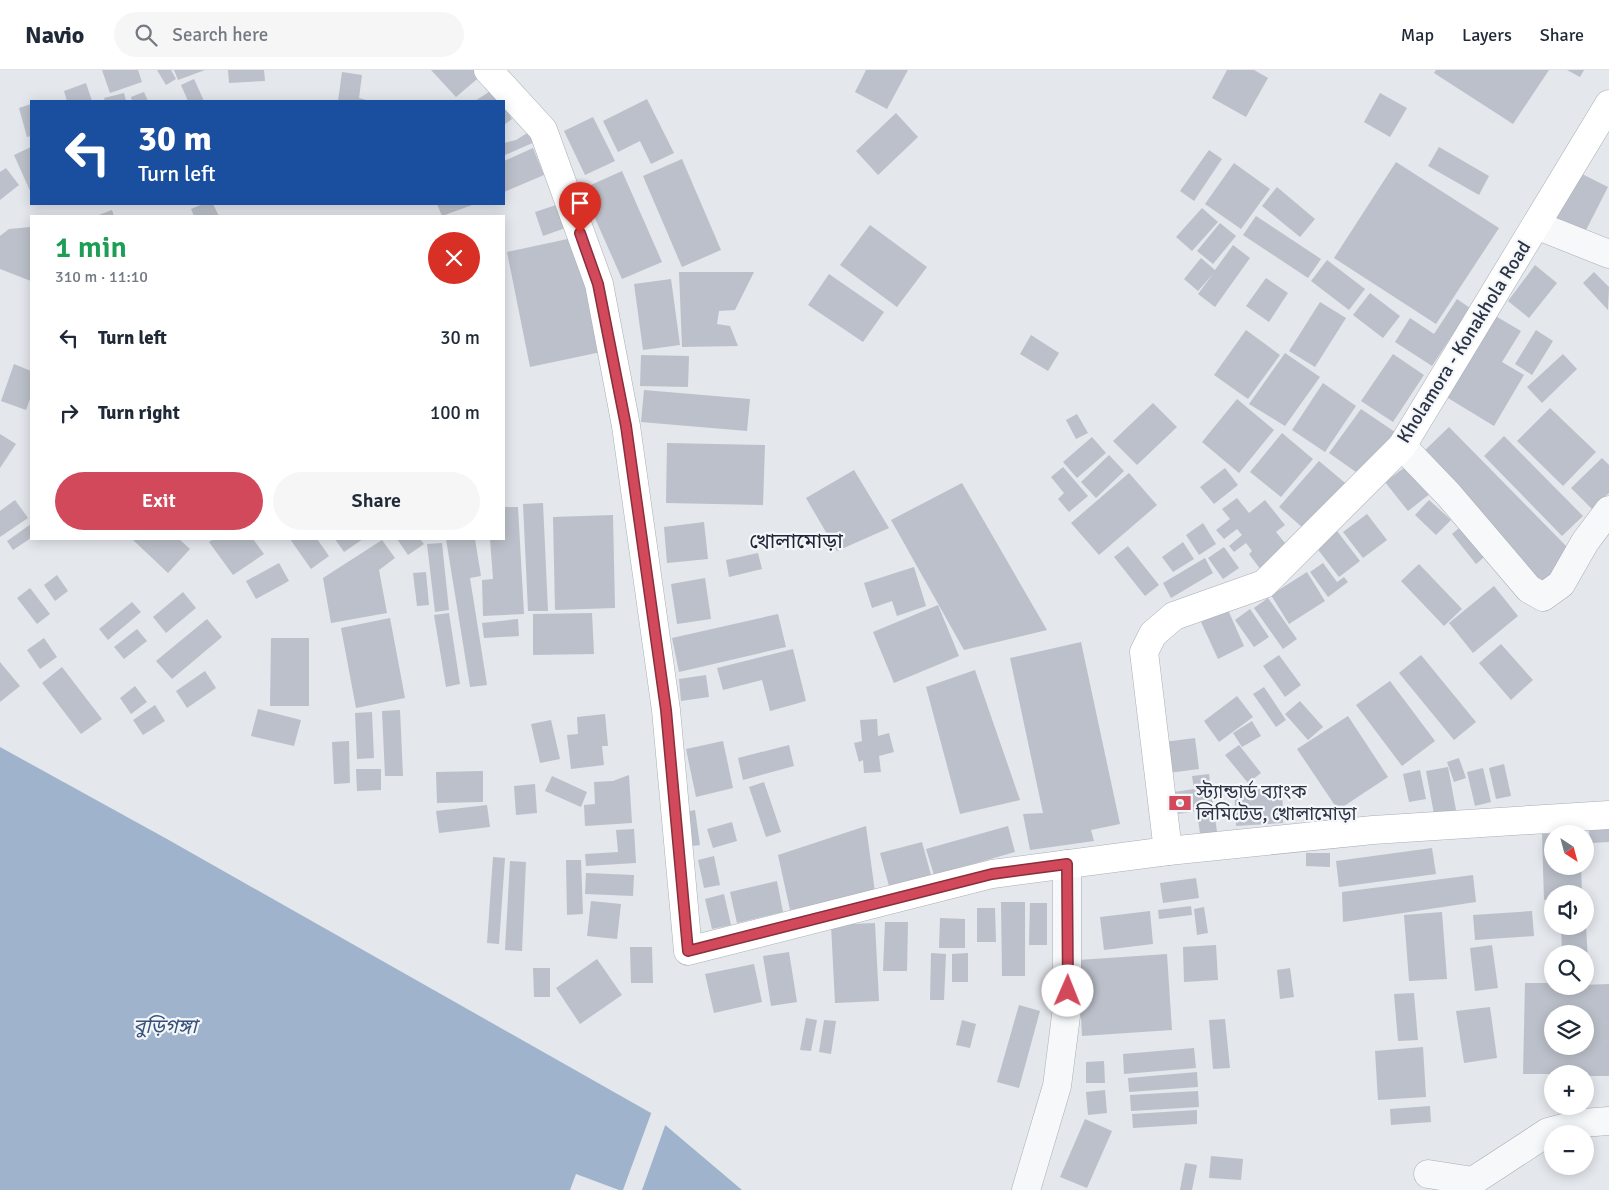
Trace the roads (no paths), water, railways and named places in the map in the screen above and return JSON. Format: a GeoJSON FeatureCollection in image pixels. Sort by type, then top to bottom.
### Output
{"type":"FeatureCollection","features":[{"type":"Feature","properties":{"kind":"street"},"geometry":{"type":"LineString","coordinates":[[488,70],[543,130],[598,284],[626,426],[666,710],[688,951],[992,874],[1168,851],[1373,830],[1609,816]]}},
{"type":"Feature","properties":{"kind":"street","name":"Kholamora - Konakhola Road"},"geometry":{"type":"LineString","coordinates":[[1168,851],[1144,652],[1153,634],[1174,616],[1264,584],[1402,446],[1609,104]]}},
{"type":"Feature","properties":{"kind":"street"},"geometry":{"type":"LineString","coordinates":[[1536,225],[1609,254]]}},
{"type":"Feature","properties":{"kind":"street"},"geometry":{"type":"LineString","coordinates":[[1402,446],[1449,495],[1529,589],[1543,597],[1561,584],[1585,542],[1609,510]]}},
{"type":"Feature","properties":{"kind":"street"},"geometry":{"type":"LineString","coordinates":[[1026,1190],[1057,1086],[1067,1008],[1067,864]]}},
{"type":"Feature","properties":{"kind":"street"},"geometry":{"type":"LineString","coordinates":[[1428,1174],[1473,1181],[1548,1132],[1582,1123],[1609,1121]]}},
{"type":"Feature","properties":{"kind":"water","name":"বুড়িগঙ্গা"},"geometry":{"type":"Polygon","coordinates":[[[0,747],[167,839],[651,1113],[742,1190],[0,1190],[0,747]]]}},
{"type":"Feature","properties":{"kind":"place","name":"স্ট্যান্ডার্ড ব্যাংক লিমিটেড, খোলামোড়া"},"geometry":{"type":"Point","coordinates":[1180,803]}},
{"type":"Feature","properties":{"kind":"district","name":"খোলামোড়া"},"geometry":{"type":"Point","coordinates":[796,541]}}]}
